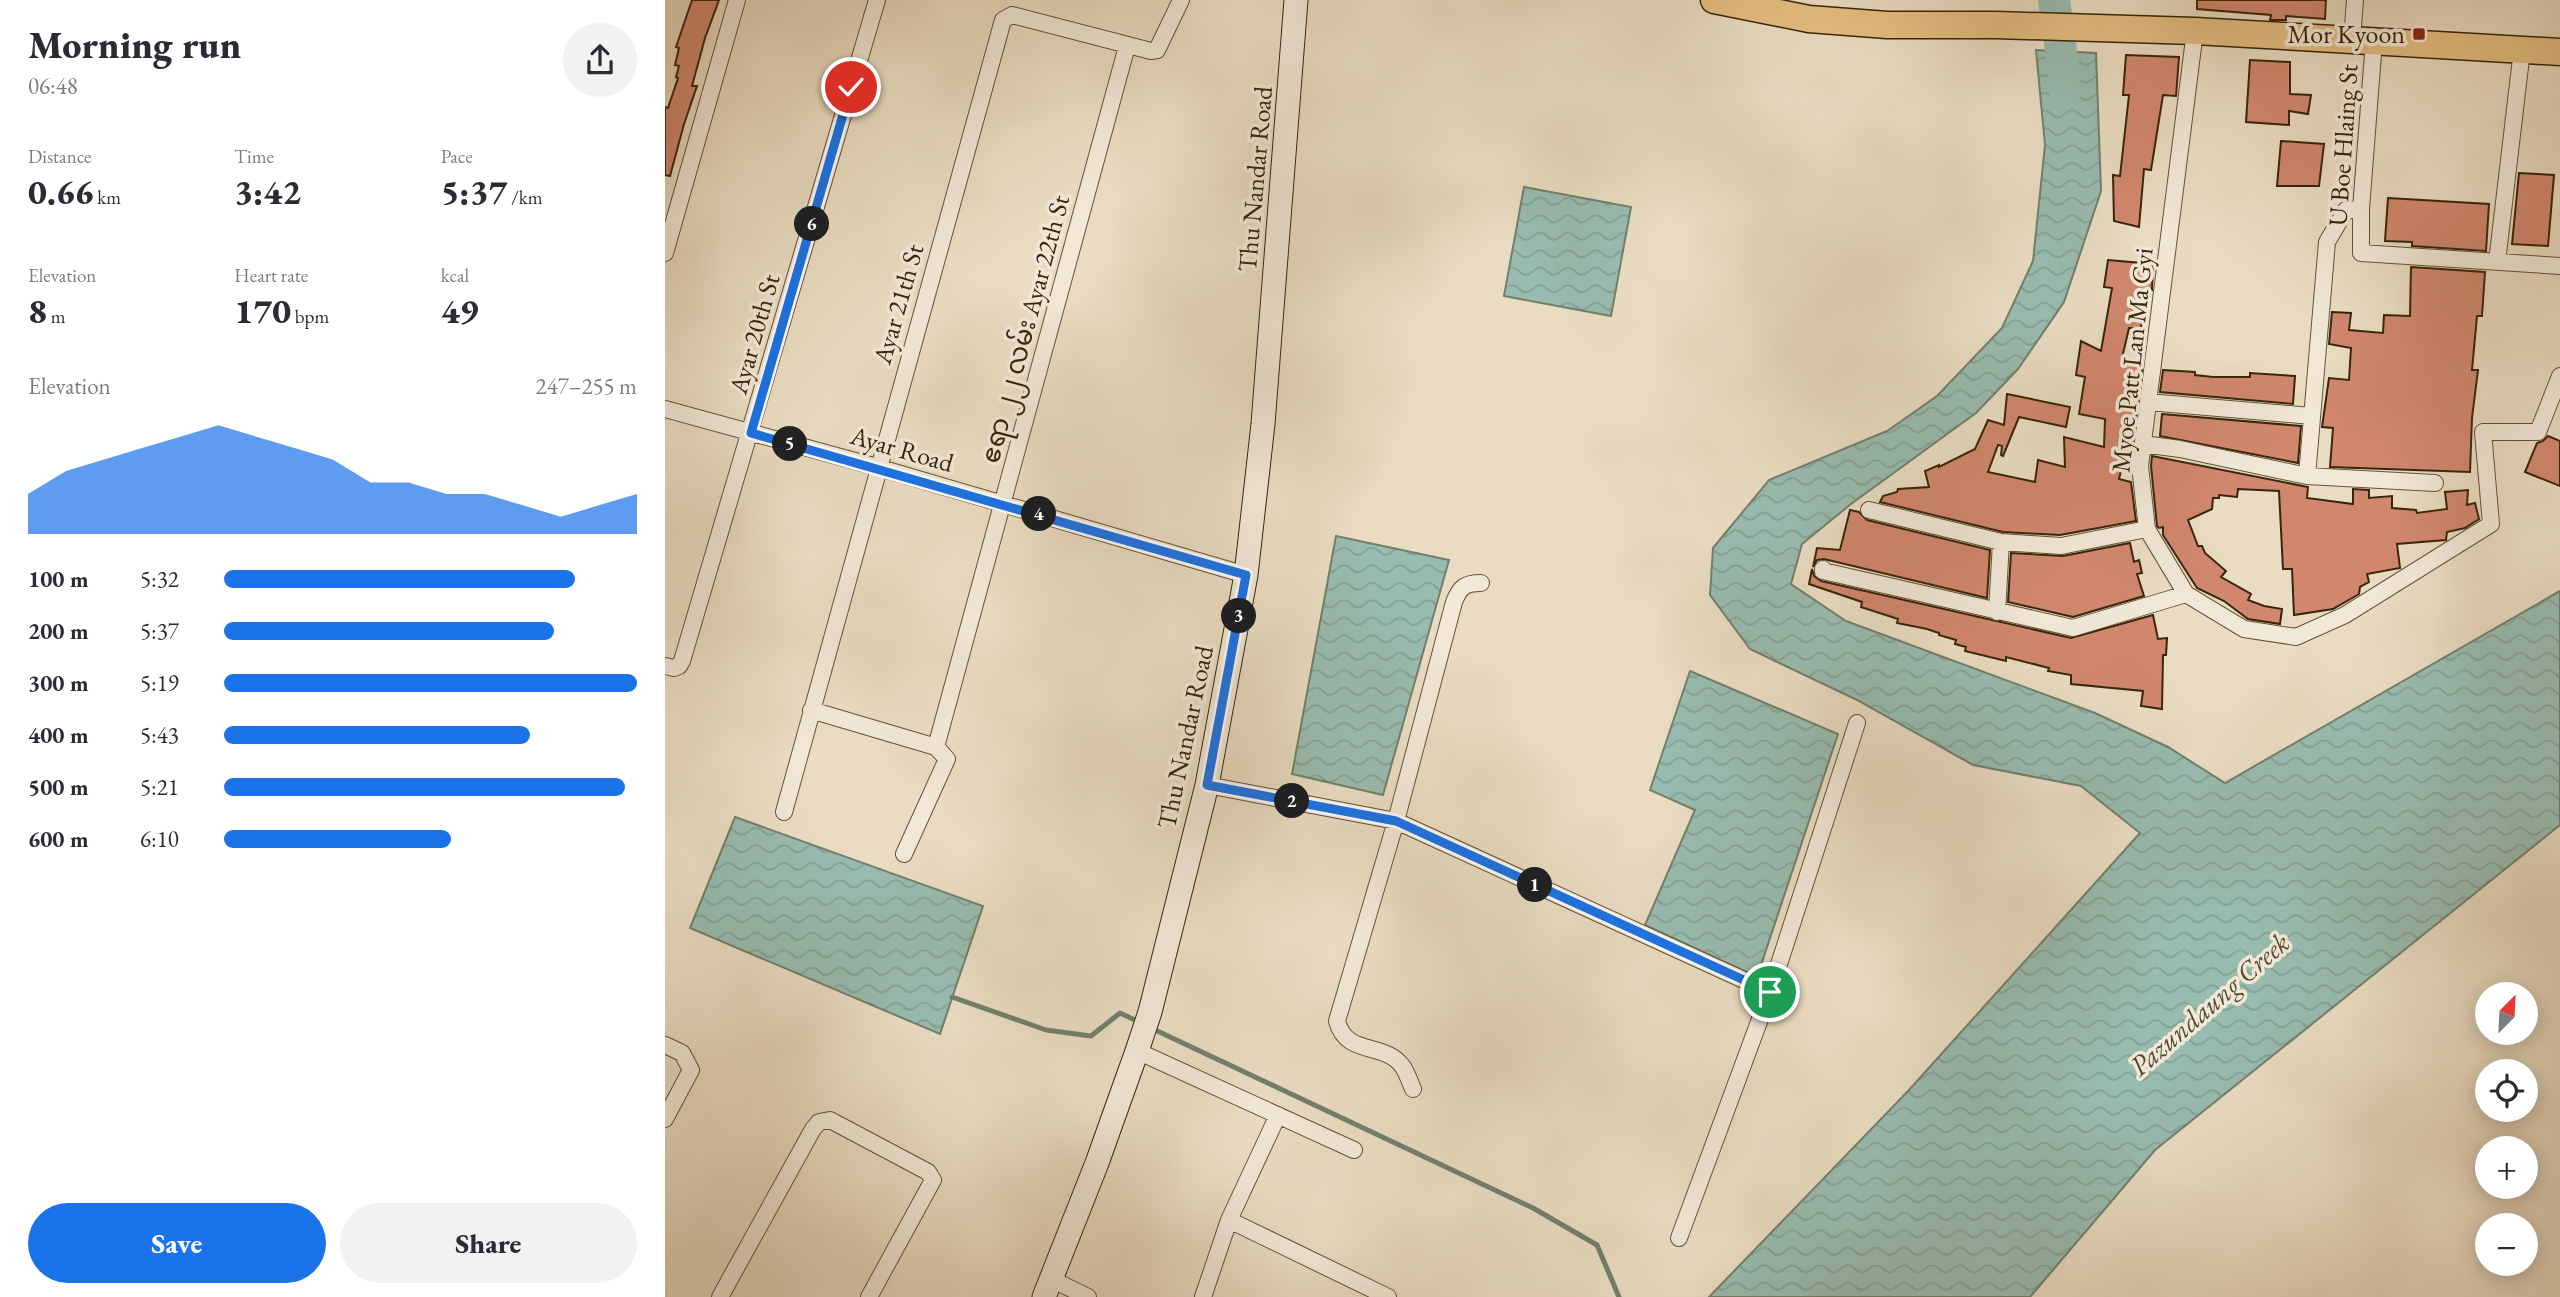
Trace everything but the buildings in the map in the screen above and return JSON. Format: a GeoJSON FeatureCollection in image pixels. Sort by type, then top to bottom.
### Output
{"type":"FeatureCollection","features":[{"type":"Feature","properties":{"kind":"main road","name":"Thu Nandar Road"},"geometry":{"type":"LineString","coordinates":[[1049,1289],[1150,1012],[1207,785],[1246,575],[1263,424],[1296,0]]}},
{"type":"Feature","properties":{"kind":"main road"},"geometry":{"type":"LineString","coordinates":[[1714,0],[1809,19],[1887,25],[2195,31],[2560,52]]}},
{"type":"Feature","properties":{"kind":"street"},"geometry":{"type":"LineString","coordinates":[[665,253],[737,0]]}},
{"type":"Feature","properties":{"kind":"street","name":"Ayar 20th St"},"geometry":{"type":"LineString","coordinates":[[665,666],[674,668],[682,661],[877,0]]}},
{"type":"Feature","properties":{"kind":"street","name":"Ayar 21th St"},"geometry":{"type":"LineString","coordinates":[[784,811],[877,467],[1003,20],[1012,15],[1127,46],[1157,50],[1181,0]]}},
{"type":"Feature","properties":{"kind":"street","name":"U Boe Hlaing St"},"geometry":{"type":"LineString","coordinates":[[2355,0],[2363,40],[2361,253],[2497,262]]}},
{"type":"Feature","properties":{"kind":"street","name":"Myoe Patt Lan Ma Gyi"},"geometry":{"type":"LineString","coordinates":[[2195,31],[2140,466],[2147,529],[2186,594],[2243,629],[2296,637],[2346,615],[2491,524],[2483,432],[2537,432],[2560,376]]}},
{"type":"Feature","properties":{"kind":"street","name":"ဧရာ ၂၂ လမ်း Ayar 22th St"},"geometry":{"type":"LineString","coordinates":[[936,747],[1127,46]]}},
{"type":"Feature","properties":{"kind":"street"},"geometry":{"type":"LineString","coordinates":[[2522,50],[2497,262],[2560,267]]}},
{"type":"Feature","properties":{"kind":"street"},"geometry":{"type":"LineString","coordinates":[[2307,476],[2327,242],[2346,210],[2361,209]]}},
{"type":"Feature","properties":{"kind":"street"},"geometry":{"type":"LineString","coordinates":[[2148,402],[2312,416]]}},
{"type":"Feature","properties":{"kind":"street","name":"Ayar Road"},"geometry":{"type":"LineString","coordinates":[[665,409],[877,467],[1246,575]]}},
{"type":"Feature","properties":{"kind":"street"},"geometry":{"type":"LineString","coordinates":[[2143,444],[2180,449],[2307,476],[2435,483]]}},
{"type":"Feature","properties":{"kind":"street"},"geometry":{"type":"LineString","coordinates":[[1869,510],[2001,542],[2061,546],[2147,529]]}},
{"type":"Feature","properties":{"kind":"street"},"geometry":{"type":"LineString","coordinates":[[1997,612],[2001,542]]}},
{"type":"Feature","properties":{"kind":"street"},"geometry":{"type":"LineString","coordinates":[[1823,569],[1822,571],[1834,574],[2073,628],[2186,594]]}},
{"type":"Feature","properties":{"kind":"street"},"geometry":{"type":"LineString","coordinates":[[1413,1089],[1403,1066],[1389,1054],[1349,1042],[1339,1031],[1337,1021],[1396,821],[1454,602],[1459,589],[1469,583],[1481,583]]}},
{"type":"Feature","properties":{"kind":"street"},"geometry":{"type":"LineString","coordinates":[[811,710],[936,747],[947,759],[904,854]]}},
{"type":"Feature","properties":{"kind":"street"},"geometry":{"type":"LineString","coordinates":[[1679,1238],[1770,992],[1857,723]]}},
{"type":"Feature","properties":{"kind":"street"},"geometry":{"type":"LineString","coordinates":[[1207,785],[1396,821],[1770,992]]}},
{"type":"Feature","properties":{"kind":"street"},"geometry":{"type":"LineString","coordinates":[[665,1045],[682,1053],[691,1070],[665,1119]]}},
{"type":"Feature","properties":{"kind":"street"},"geometry":{"type":"LineString","coordinates":[[1137,1051],[1353,1150]]}},
{"type":"Feature","properties":{"kind":"street"},"geometry":{"type":"LineString","coordinates":[[1203,1297],[1229,1220],[1279,1115]]}},
{"type":"Feature","properties":{"kind":"street"},"geometry":{"type":"LineString","coordinates":[[720,1297],[819,1122],[830,1119],[928,1172],[933,1180],[869,1297]]}},
{"type":"Feature","properties":{"kind":"street"},"geometry":{"type":"LineString","coordinates":[[1229,1220],[1388,1297]]}},
{"type":"Feature","properties":{"kind":"street"},"geometry":{"type":"LineString","coordinates":[[1049,1289],[1088,1297]]}},
{"type":"Feature","properties":{"kind":"water","name":"Pazundaung Creek"},"geometry":{"type":"Polygon","coordinates":[[[2036,50],[2096,53],[2101,191],[2064,302],[2018,369],[1976,413],[1851,504],[1802,544],[1791,584],[1846,621],[2095,713],[2168,747],[2225,783],[2560,591],[2560,825],[2155,1150],[2030,1297],[1709,1297],[1909,1090],[2140,833],[2081,786],[1973,765],[1857,700],[1750,649],[1710,595],[1713,548],[1769,480],[1887,431],[1937,396],[2002,328],[2033,261],[2045,145],[2036,50]]]}},
{"type":"Feature","properties":{"kind":"water"},"geometry":{"type":"Polygon","coordinates":[[[1524,187],[1631,207],[1611,316],[1504,296],[1524,187]]]}},
{"type":"Feature","properties":{"kind":"water"},"geometry":{"type":"Polygon","coordinates":[[[1336,536],[1449,560],[1383,795],[1292,774],[1336,536]]]}},
{"type":"Feature","properties":{"kind":"water"},"geometry":{"type":"Polygon","coordinates":[[[1690,671],[1838,734],[1757,977],[1645,925],[1695,810],[1650,790],[1690,671]]]}},
{"type":"Feature","properties":{"kind":"water"},"geometry":{"type":"Polygon","coordinates":[[[735,817],[983,906],[940,1034],[690,928],[735,817]]]}},
{"type":"Feature","properties":{"kind":"waterway"},"geometry":{"type":"LineString","coordinates":[[2054,0],[2065,92]]}},
{"type":"Feature","properties":{"kind":"waterway"},"geometry":{"type":"LineString","coordinates":[[952,997],[1046,1030],[1091,1036],[1120,1013],[1139,1022]]}},
{"type":"Feature","properties":{"kind":"waterway"},"geometry":{"type":"LineString","coordinates":[[1151,1028],[1533,1208],[1597,1245],[1619,1297]]}},
{"type":"Feature","properties":{"kind":"place","name":"Mor Kyoon"},"geometry":{"type":"Point","coordinates":[2419,34]}},
{"type":"Feature","properties":{"kind":"route"},"geometry":{"type":"LineString","coordinates":[[851,87],[751,433],[1003,503],[1246,575],[1207,785],[1396,821],[1770,992]]}}]}
